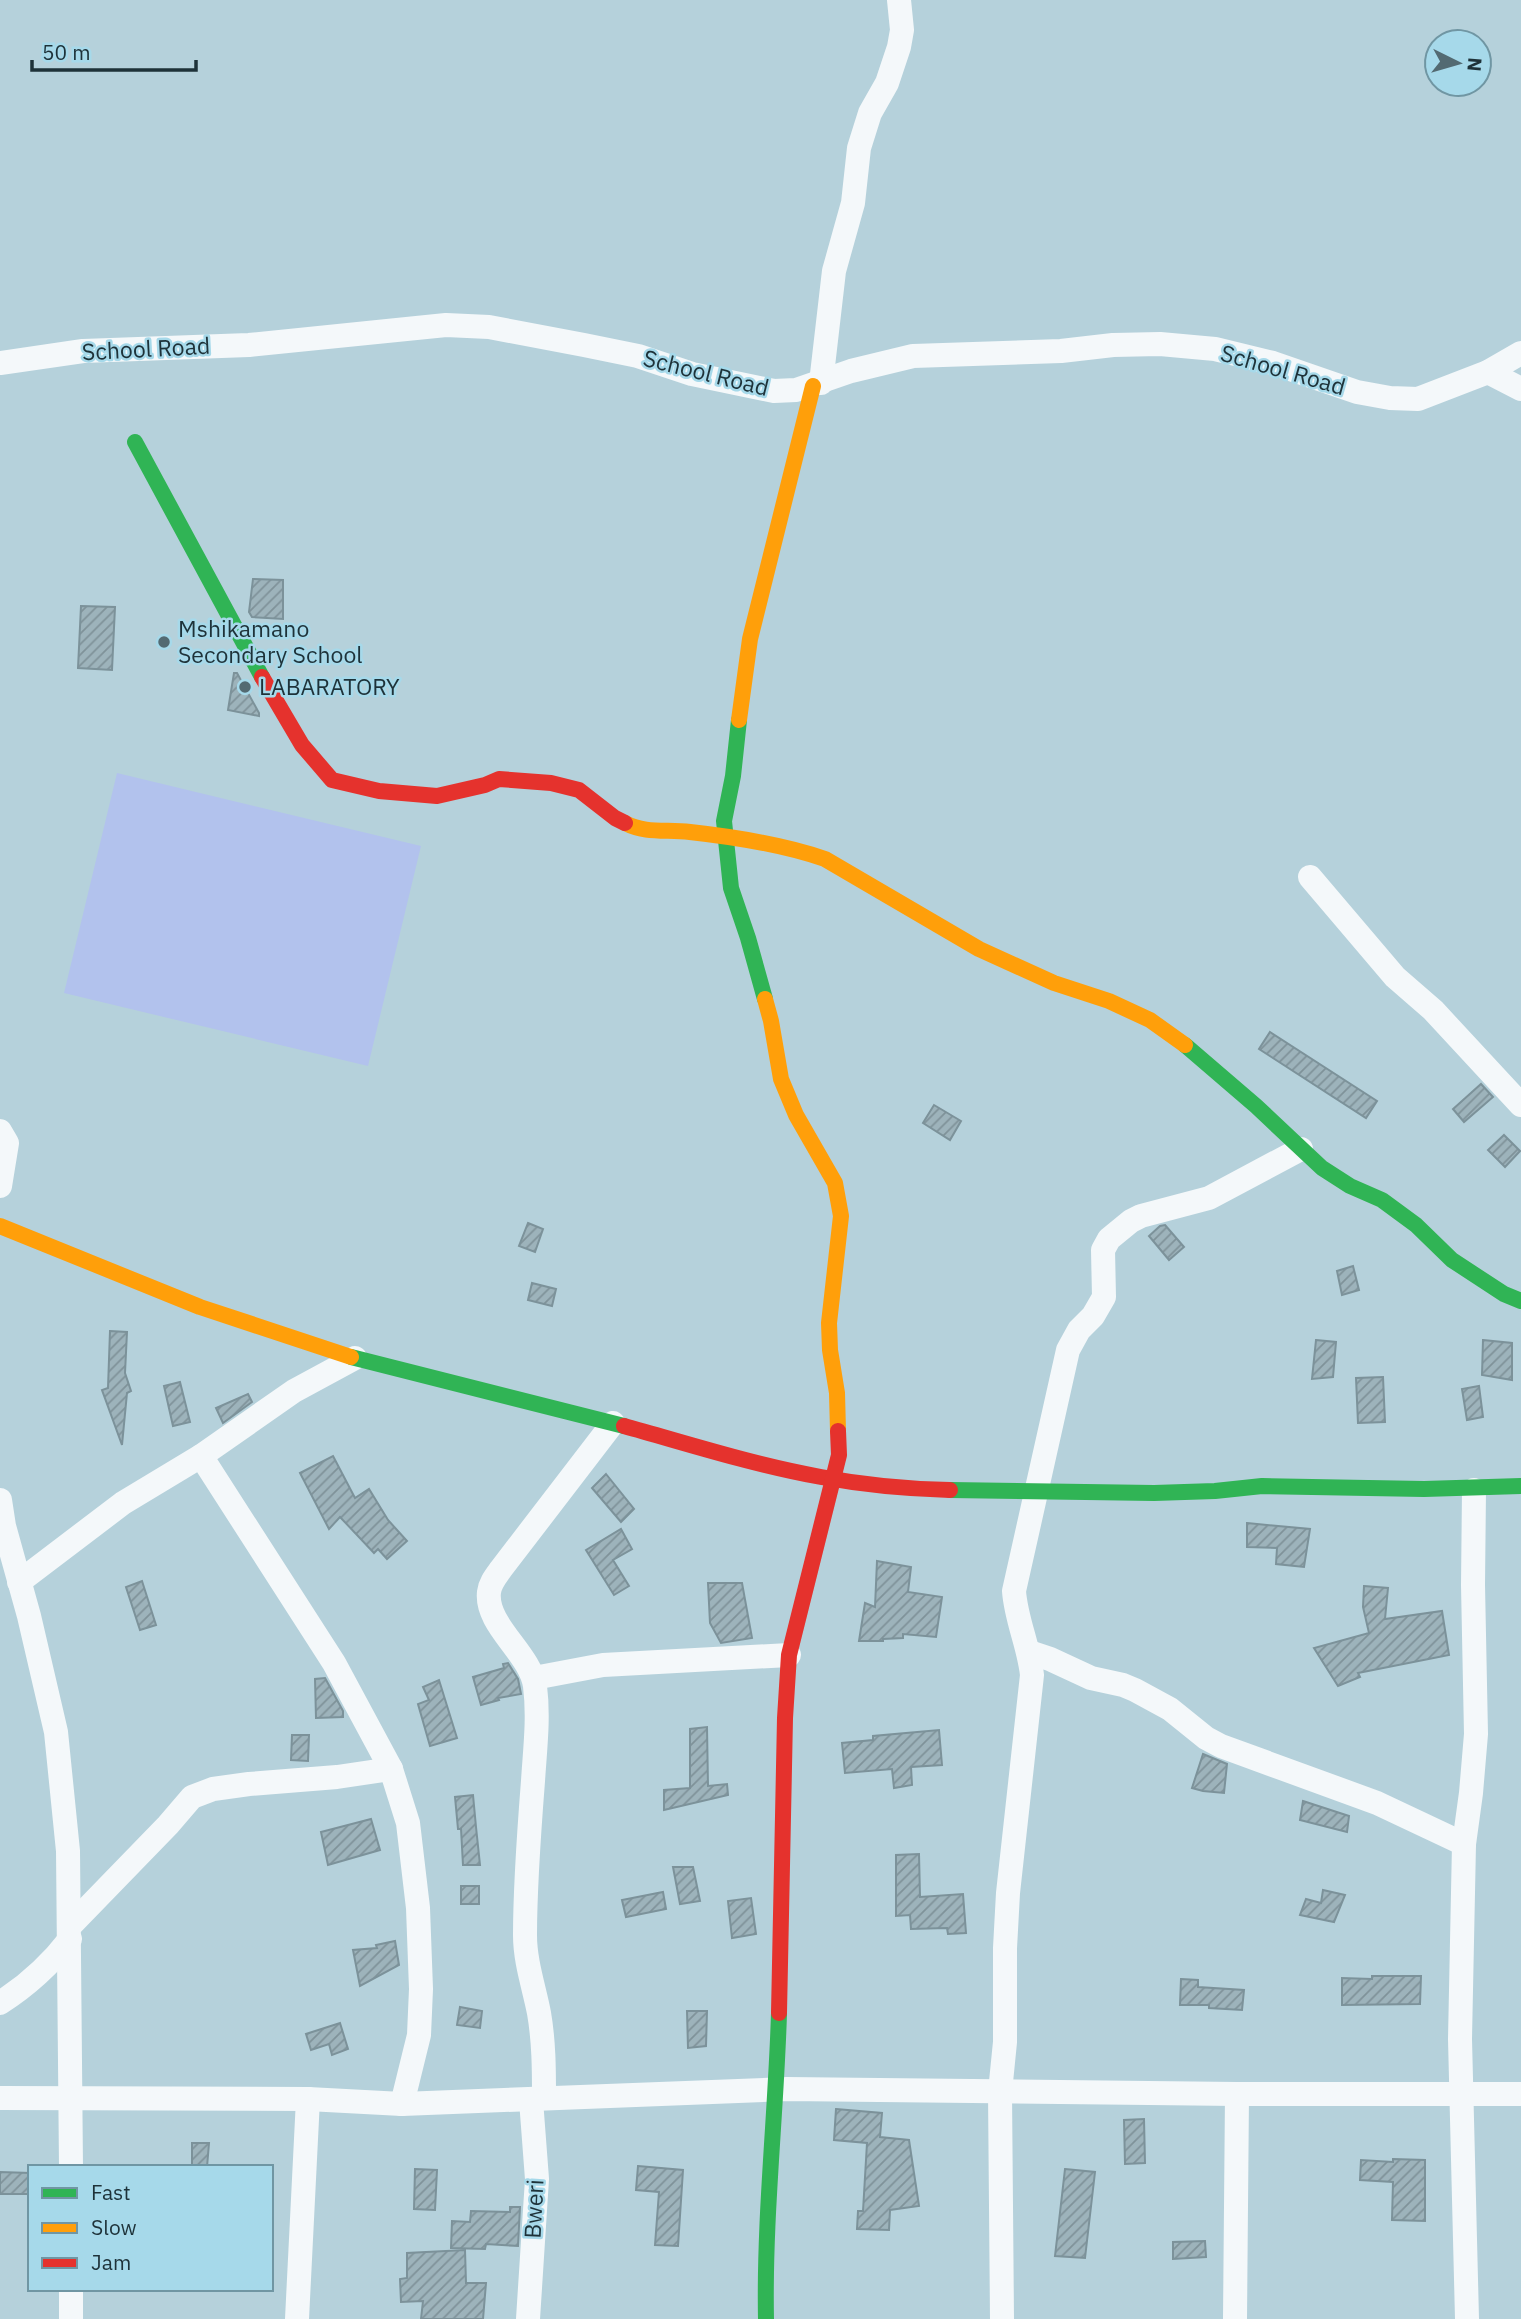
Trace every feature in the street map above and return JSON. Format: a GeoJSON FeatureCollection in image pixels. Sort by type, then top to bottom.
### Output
{"type":"FeatureCollection","features":[{"type":"Feature","properties":{"kind":"street"},"geometry":{"type":"LineString","coordinates":[[766,2319],[765,2270],[776,2089],[785,1718],[789,1655],[834,1480],[839,1440],[829,1323],[840,1206],[835,1183],[796,1115],[782,1079],[771,1021],[731,888],[724,836],[750,639],[817,384],[834,271],[853,203],[859,148],[867,122],[887,83],[900,47],[902,30],[899,0]]}},
{"type":"Feature","properties":{"kind":"street","name":"School Road"},"geometry":{"type":"LineString","coordinates":[[0,363],[83,351],[249,345],[446,325],[489,327],[584,345],[638,356],[692,374],[774,391],[796,390],[851,371],[913,356],[1061,351],[1112,345],[1160,344],[1215,349],[1273,363],[1357,391],[1390,398],[1418,399],[1488,372],[1521,353]]}},
{"type":"Feature","properties":{"kind":"street"},"geometry":{"type":"LineString","coordinates":[[1488,372],[1521,389]]}},
{"type":"Feature","properties":{"kind":"street"},"geometry":{"type":"LineString","coordinates":[[135,442],[290,725],[302,745],[332,780],[379,791],[437,796],[499,779],[551,783],[579,790],[615,818],[633,827],[656,832],[682,831],[724,836],[825,859],[990,955],[1054,983],[1109,1001],[1150,1020],[1189,1048],[1322,1168],[1350,1186],[1382,1200],[1416,1225],[1451,1260],[1504,1294],[1521,1301]]}},
{"type":"Feature","properties":{"kind":"street"},"geometry":{"type":"LineString","coordinates":[[1310,877],[1388,970],[1433,1010],[1521,1105]]}},
{"type":"Feature","properties":{"kind":"street"},"geometry":{"type":"LineString","coordinates":[[0,1131],[7,1143],[0,1186]]}},
{"type":"Feature","properties":{"kind":"street"},"geometry":{"type":"LineString","coordinates":[[1002,2319],[1000,2092],[1005,2042],[1008,1893],[1031,1675],[1029,1652],[1019,1623],[1014,1591],[1068,1350],[1079,1330],[1093,1316],[1104,1297],[1103,1250],[1109,1239],[1130,1221],[1209,1198],[1301,1149]]}},
{"type":"Feature","properties":{"kind":"street"},"geometry":{"type":"LineString","coordinates":[[0,1226],[129,1281],[245,1325],[355,1358],[834,1480],[893,1487],[1036,1492],[1194,1492],[1260,1486],[1474,1490],[1521,1486]]}},
{"type":"Feature","properties":{"kind":"street"},"geometry":{"type":"LineString","coordinates":[[19,1582],[122,1503],[201,1456],[294,1391],[355,1358]]}},
{"type":"Feature","properties":{"kind":"street"},"geometry":{"type":"LineString","coordinates":[[613,1423],[492,1582],[489,1592],[492,1611],[534,1678],[603,1665],[789,1655]]}},
{"type":"Feature","properties":{"kind":"street"},"geometry":{"type":"LineString","coordinates":[[201,1456],[334,1663],[391,1769],[408,1823],[418,1908],[421,1989],[419,2035],[402,2104]]}},
{"type":"Feature","properties":{"kind":"street"},"geometry":{"type":"LineString","coordinates":[[1467,2319],[1460,2039],[1464,1844],[1476,1734],[1474,1490]]}},
{"type":"Feature","properties":{"kind":"street"},"geometry":{"type":"LineString","coordinates":[[0,1500],[4,1526],[56,1732],[68,1850],[71,2165]]}},
{"type":"Feature","properties":{"kind":"street"},"geometry":{"type":"LineString","coordinates":[[1029,1652],[1091,1678],[1135,1690],[1170,1709],[1206,1738],[1221,1746],[1377,1803],[1464,1844]]}},
{"type":"Feature","properties":{"kind":"street","name":"Bweri"},"geometry":{"type":"LineString","coordinates":[[528,2319],[537,2179],[537,2099],[544,2050],[525,1938],[526,1880],[538,1712],[534,1678]]}},
{"type":"Feature","properties":{"kind":"street"},"geometry":{"type":"LineString","coordinates":[[0,2003],[42,1972],[70,1932],[192,1797],[225,1787],[337,1777],[391,1769]]}},
{"type":"Feature","properties":{"kind":"street"},"geometry":{"type":"LineString","coordinates":[[0,2098],[308,2099],[402,2104],[776,2089],[1521,2094]]}},
{"type":"Feature","properties":{"kind":"street"},"geometry":{"type":"LineString","coordinates":[[1236,2319],[1237,2094]]}},
{"type":"Feature","properties":{"kind":"street"},"geometry":{"type":"LineString","coordinates":[[297,2319],[308,2099]]}},
{"type":"Feature","properties":{"kind":"street"},"geometry":{"type":"LineString","coordinates":[[71,2291],[71,2319]]}},
{"type":"Feature","properties":{"kind":"shaded area"},"geometry":{"type":"Polygon","coordinates":[[[117,773],[421,846],[368,1066],[64,993],[117,773]]]}},
{"type":"Feature","properties":{"kind":"building"},"geometry":{"type":"Polygon","coordinates":[[[253,579],[283,580],[283,619],[252,617],[249,612],[253,579]]]}},
{"type":"Feature","properties":{"kind":"building"},"geometry":{"type":"Polygon","coordinates":[[[81,606],[115,607],[112,670],[78,668],[81,606]]]}},
{"type":"Feature","properties":{"kind":"building","name":"LABARATORY"},"geometry":{"type":"Polygon","coordinates":[[[234,673],[237,673],[259,716],[228,710],[234,673]]]}},
{"type":"Feature","properties":{"kind":"building"},"geometry":{"type":"Polygon","coordinates":[[[1270,1032],[1377,1101],[1366,1118],[1259,1049],[1270,1032]]]}},
{"type":"Feature","properties":{"kind":"building"},"geometry":{"type":"Polygon","coordinates":[[[1481,1084],[1493,1097],[1464,1122],[1453,1109],[1481,1084]]]}},
{"type":"Feature","properties":{"kind":"building"},"geometry":{"type":"Polygon","coordinates":[[[934,1105],[961,1121],[950,1140],[923,1123],[934,1105]]]}},
{"type":"Feature","properties":{"kind":"building"},"geometry":{"type":"Polygon","coordinates":[[[1504,1135],[1520,1151],[1505,1167],[1488,1150],[1504,1135]]]}},
{"type":"Feature","properties":{"kind":"building"},"geometry":{"type":"Polygon","coordinates":[[[528,1223],[543,1229],[535,1252],[519,1246],[528,1223]]]}},
{"type":"Feature","properties":{"kind":"building"},"geometry":{"type":"Polygon","coordinates":[[[1165,1225],[1184,1247],[1169,1260],[1149,1236],[1165,1225]]]}},
{"type":"Feature","properties":{"kind":"building"},"geometry":{"type":"Polygon","coordinates":[[[1353,1266],[1359,1290],[1342,1295],[1337,1271],[1353,1266]]]}},
{"type":"Feature","properties":{"kind":"building"},"geometry":{"type":"Polygon","coordinates":[[[532,1283],[556,1289],[552,1306],[528,1300],[532,1283]]]}},
{"type":"Feature","properties":{"kind":"building"},"geometry":{"type":"Polygon","coordinates":[[[110,1331],[127,1332],[125,1373],[131,1391],[127,1393],[122,1445],[102,1390],[108,1388],[110,1331]]]}},
{"type":"Feature","properties":{"kind":"building"},"geometry":{"type":"Polygon","coordinates":[[[1316,1340],[1336,1342],[1333,1377],[1312,1379],[1316,1340]]]}},
{"type":"Feature","properties":{"kind":"building"},"geometry":{"type":"Polygon","coordinates":[[[1483,1340],[1512,1343],[1512,1380],[1482,1375],[1483,1340]]]}},
{"type":"Feature","properties":{"kind":"building"},"geometry":{"type":"Polygon","coordinates":[[[1383,1377],[1385,1422],[1358,1423],[1356,1378],[1383,1377]]]}},
{"type":"Feature","properties":{"kind":"building"},"geometry":{"type":"Polygon","coordinates":[[[180,1382],[190,1422],[173,1426],[164,1386],[180,1382]]]}},
{"type":"Feature","properties":{"kind":"building"},"geometry":{"type":"Polygon","coordinates":[[[1479,1386],[1483,1417],[1467,1420],[1462,1389],[1479,1386]]]}},
{"type":"Feature","properties":{"kind":"building"},"geometry":{"type":"Polygon","coordinates":[[[248,1394],[252,1402],[223,1423],[216,1408],[248,1394]]]}},
{"type":"Feature","properties":{"kind":"building"},"geometry":{"type":"Polygon","coordinates":[[[333,1456],[355,1498],[369,1489],[388,1520],[407,1541],[387,1559],[378,1549],[374,1553],[340,1517],[329,1529],[300,1473],[333,1456]]]}},
{"type":"Feature","properties":{"kind":"building"},"geometry":{"type":"Polygon","coordinates":[[[606,1474],[634,1509],[621,1522],[592,1488],[606,1474]]]}},
{"type":"Feature","properties":{"kind":"building"},"geometry":{"type":"Polygon","coordinates":[[[1247,1523],[1310,1529],[1304,1567],[1276,1564],[1277,1548],[1247,1547],[1247,1523]]]}},
{"type":"Feature","properties":{"kind":"building"},"geometry":{"type":"Polygon","coordinates":[[[621,1529],[632,1549],[613,1560],[629,1586],[614,1595],[586,1550],[621,1529]]]}},
{"type":"Feature","properties":{"kind":"building"},"geometry":{"type":"Polygon","coordinates":[[[877,1561],[911,1567],[908,1592],[942,1597],[936,1637],[903,1634],[903,1638],[859,1641],[865,1603],[875,1607],[877,1561]]]}},
{"type":"Feature","properties":{"kind":"building"},"geometry":{"type":"Polygon","coordinates":[[[142,1581],[156,1625],[140,1630],[126,1587],[142,1581]]]}},
{"type":"Feature","properties":{"kind":"building"},"geometry":{"type":"Polygon","coordinates":[[[708,1583],[742,1583],[752,1638],[721,1643],[710,1623],[708,1583]]]}},
{"type":"Feature","properties":{"kind":"building"},"geometry":{"type":"Polygon","coordinates":[[[1364,1586],[1388,1588],[1385,1619],[1442,1611],[1449,1655],[1358,1673],[1360,1677],[1338,1686],[1314,1648],[1369,1633],[1363,1607],[1364,1586]]]}},
{"type":"Feature","properties":{"kind":"building"},"geometry":{"type":"Polygon","coordinates":[[[508,1663],[518,1679],[521,1694],[498,1698],[499,1700],[481,1705],[473,1677],[504,1668],[503,1664],[508,1663]]]}},
{"type":"Feature","properties":{"kind":"building"},"geometry":{"type":"Polygon","coordinates":[[[325,1678],[343,1711],[343,1717],[316,1718],[315,1679],[325,1678]]]}},
{"type":"Feature","properties":{"kind":"building"},"geometry":{"type":"Polygon","coordinates":[[[439,1680],[457,1738],[430,1746],[418,1704],[429,1700],[423,1687],[439,1680]]]}},
{"type":"Feature","properties":{"kind":"building"},"geometry":{"type":"Polygon","coordinates":[[[707,1727],[708,1786],[727,1784],[728,1795],[664,1810],[664,1790],[690,1788],[690,1729],[707,1727]]]}},
{"type":"Feature","properties":{"kind":"building"},"geometry":{"type":"Polygon","coordinates":[[[939,1730],[942,1765],[911,1767],[912,1785],[894,1788],[892,1769],[845,1773],[842,1743],[873,1740],[873,1736],[939,1730]]]}},
{"type":"Feature","properties":{"kind":"building"},"geometry":{"type":"Polygon","coordinates":[[[292,1735],[309,1735],[308,1761],[291,1760],[292,1735]]]}},
{"type":"Feature","properties":{"kind":"building"},"geometry":{"type":"Polygon","coordinates":[[[1203,1754],[1227,1764],[1224,1793],[1192,1788],[1203,1754]]]}},
{"type":"Feature","properties":{"kind":"building"},"geometry":{"type":"Polygon","coordinates":[[[473,1795],[480,1865],[463,1865],[461,1829],[458,1829],[455,1797],[473,1795]]]}},
{"type":"Feature","properties":{"kind":"building"},"geometry":{"type":"Polygon","coordinates":[[[1303,1801],[1349,1816],[1347,1832],[1300,1820],[1303,1801]]]}},
{"type":"Feature","properties":{"kind":"building"},"geometry":{"type":"Polygon","coordinates":[[[371,1819],[380,1850],[328,1865],[321,1832],[371,1819]]]}},
{"type":"Feature","properties":{"kind":"building"},"geometry":{"type":"Polygon","coordinates":[[[919,1854],[920,1897],[963,1894],[966,1933],[948,1934],[947,1928],[911,1929],[910,1915],[896,1916],[896,1855],[919,1854]]]}},
{"type":"Feature","properties":{"kind":"building"},"geometry":{"type":"Polygon","coordinates":[[[673,1867],[693,1867],[700,1901],[680,1904],[673,1867]]]}},
{"type":"Feature","properties":{"kind":"building"},"geometry":{"type":"Polygon","coordinates":[[[461,1886],[479,1886],[479,1904],[461,1904],[461,1886]]]}},
{"type":"Feature","properties":{"kind":"building"},"geometry":{"type":"Polygon","coordinates":[[[1323,1890],[1345,1895],[1334,1922],[1300,1915],[1306,1899],[1321,1903],[1323,1890]]]}},
{"type":"Feature","properties":{"kind":"building"},"geometry":{"type":"Polygon","coordinates":[[[663,1892],[666,1909],[626,1917],[622,1900],[663,1892]]]}},
{"type":"Feature","properties":{"kind":"building"},"geometry":{"type":"Polygon","coordinates":[[[751,1898],[756,1934],[732,1938],[728,1901],[751,1898]]]}},
{"type":"Feature","properties":{"kind":"building"},"geometry":{"type":"Polygon","coordinates":[[[395,1941],[399,1965],[360,1986],[353,1950],[377,1948],[376,1945],[395,1941]]]}},
{"type":"Feature","properties":{"kind":"building"},"geometry":{"type":"Polygon","coordinates":[[[1372,1976],[1421,1976],[1420,2004],[1342,2005],[1342,1978],[1372,1979],[1372,1976]]]}},
{"type":"Feature","properties":{"kind":"building"},"geometry":{"type":"Polygon","coordinates":[[[1181,1979],[1198,1980],[1198,1987],[1244,1990],[1242,2010],[1209,2008],[1209,2005],[1180,2005],[1181,1979]]]}},
{"type":"Feature","properties":{"kind":"building"},"geometry":{"type":"Polygon","coordinates":[[[460,2007],[482,2011],[480,2028],[457,2025],[460,2007]]]}},
{"type":"Feature","properties":{"kind":"building"},"geometry":{"type":"Polygon","coordinates":[[[687,2011],[707,2011],[706,2046],[688,2048],[687,2011]]]}},
{"type":"Feature","properties":{"kind":"building"},"geometry":{"type":"Polygon","coordinates":[[[340,2023],[348,2049],[332,2055],[329,2044],[311,2050],[306,2034],[340,2023]]]}},
{"type":"Feature","properties":{"kind":"building"},"geometry":{"type":"Polygon","coordinates":[[[836,2109],[882,2113],[880,2137],[909,2140],[919,2206],[890,2210],[889,2230],[857,2229],[858,2211],[863,2211],[867,2143],[834,2140],[836,2109]]]}},
{"type":"Feature","properties":{"kind":"building"},"geometry":{"type":"Polygon","coordinates":[[[1144,2119],[1145,2163],[1125,2164],[1124,2120],[1144,2119]]]}},
{"type":"Feature","properties":{"kind":"building"},"geometry":{"type":"Polygon","coordinates":[[[192,2143],[209,2143],[207,2165],[192,2165],[192,2143]]]}},
{"type":"Feature","properties":{"kind":"building"},"geometry":{"type":"Polygon","coordinates":[[[1393,2159],[1425,2160],[1425,2221],[1392,2220],[1393,2182],[1360,2180],[1361,2160],[1393,2162],[1393,2159]]]}},
{"type":"Feature","properties":{"kind":"building"},"geometry":{"type":"Polygon","coordinates":[[[638,2166],[683,2170],[678,2246],[655,2245],[659,2192],[636,2190],[638,2166]]]}},
{"type":"Feature","properties":{"kind":"building"},"geometry":{"type":"Polygon","coordinates":[[[415,2169],[437,2170],[435,2210],[414,2209],[415,2169]]]}},
{"type":"Feature","properties":{"kind":"building"},"geometry":{"type":"Polygon","coordinates":[[[1065,2169],[1095,2172],[1085,2258],[1055,2256],[1065,2169]]]}},
{"type":"Feature","properties":{"kind":"building"},"geometry":{"type":"Polygon","coordinates":[[[0,2172],[28,2173],[28,2194],[0,2194],[0,2172]]]}},
{"type":"Feature","properties":{"kind":"building"},"geometry":{"type":"Polygon","coordinates":[[[510,2207],[520,2207],[518,2246],[486,2244],[485,2249],[451,2248],[452,2221],[470,2222],[471,2211],[510,2212],[510,2207]]]}},
{"type":"Feature","properties":{"kind":"building"},"geometry":{"type":"Polygon","coordinates":[[[1205,2241],[1206,2257],[1173,2259],[1173,2242],[1205,2241]]]}},
{"type":"Feature","properties":{"kind":"building"},"geometry":{"type":"Polygon","coordinates":[[[465,2250],[466,2283],[486,2283],[483,2319],[421,2319],[423,2301],[401,2302],[400,2279],[407,2278],[407,2253],[465,2250]]]}},
{"type":"Feature","properties":{"kind":"traffic: fast"},"geometry":{"type":"LineString","coordinates":[[135,442],[262,677]]}},
{"type":"Feature","properties":{"kind":"traffic: fast"},"geometry":{"type":"LineString","coordinates":[[739,720],[733,776],[724,821],[731,888],[765,999]]}},
{"type":"Feature","properties":{"kind":"traffic: fast"},"geometry":{"type":"LineString","coordinates":[[1185,1045],[1322,1168],[1350,1186],[1382,1200],[1416,1225],[1452,1260],[1504,1294],[1521,1301]]}},
{"type":"Feature","properties":{"kind":"traffic: fast"},"geometry":{"type":"LineString","coordinates":[[351,1357],[624,1426]]}},
{"type":"Feature","properties":{"kind":"traffic: fast"},"geometry":{"type":"LineString","coordinates":[[950,1490],[1154,1493],[1262,1486],[1424,1489],[1521,1486]]}},
{"type":"Feature","properties":{"kind":"traffic: fast"},"geometry":{"type":"LineString","coordinates":[[766,2319],[767,2242],[779,2013]]}},
{"type":"Feature","properties":{"kind":"traffic: slow"},"geometry":{"type":"LineString","coordinates":[[739,720],[750,639],[813,386]]}},
{"type":"Feature","properties":{"kind":"traffic: slow"},"geometry":{"type":"LineString","coordinates":[[625,823],[649,830],[690,832],[758,842],[825,859],[979,949],[1054,983],[1109,1001],[1150,1020],[1185,1045]]}},
{"type":"Feature","properties":{"kind":"traffic: slow"},"geometry":{"type":"LineString","coordinates":[[765,999],[781,1079],[796,1115],[835,1183],[841,1216],[829,1323],[837,1393],[838,1431]]}},
{"type":"Feature","properties":{"kind":"traffic: slow"},"geometry":{"type":"LineString","coordinates":[[0,1226],[200,1307],[351,1357]]}},
{"type":"Feature","properties":{"kind":"traffic: jam"},"geometry":{"type":"LineString","coordinates":[[262,677],[302,745],[332,780],[379,791],[437,796],[499,779],[551,783],[579,790],[625,823]]}},
{"type":"Feature","properties":{"kind":"traffic: jam"},"geometry":{"type":"LineString","coordinates":[[624,1426],[796,1472],[902,1488],[950,1490]]}},
{"type":"Feature","properties":{"kind":"traffic: jam"},"geometry":{"type":"LineString","coordinates":[[779,2013],[785,1718],[789,1655],[839,1455],[838,1431]]}},
{"type":"Feature","properties":{"kind":"place","name":"Mshikamano Secondary School"},"geometry":{"type":"Point","coordinates":[164,642]}},
{"type":"Feature","properties":{"kind":"place","name":"LABARATORY"},"geometry":{"type":"Point","coordinates":[245,687]}}]}
